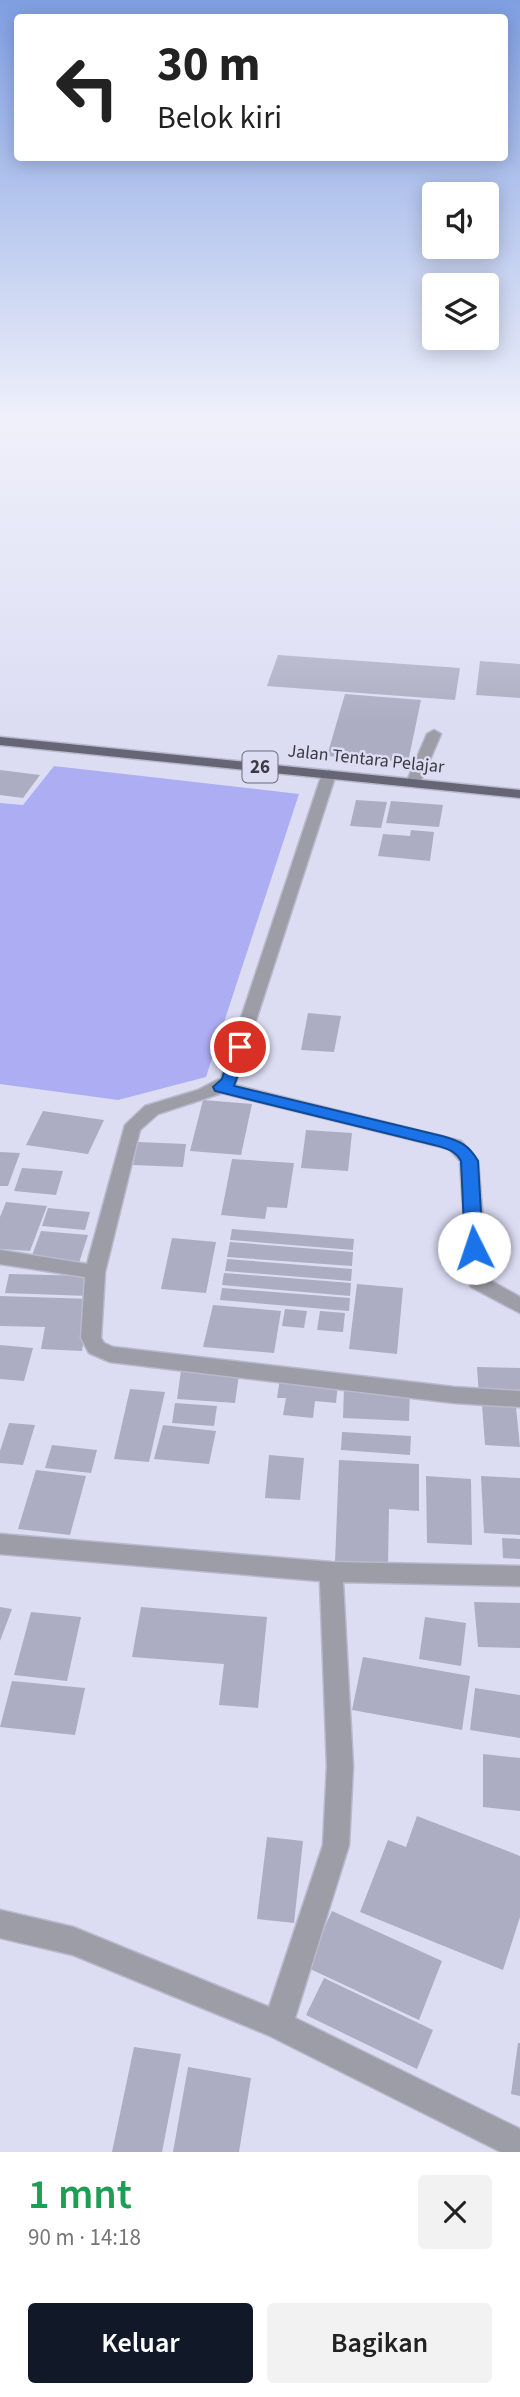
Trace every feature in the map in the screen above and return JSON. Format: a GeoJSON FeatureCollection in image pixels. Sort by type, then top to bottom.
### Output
{"type":"FeatureCollection","features":[{"type":"Feature","properties":{"kind":"main road","name":"Jalan Tentara Pelajar"},"geometry":{"type":"LineString","coordinates":[[0,741],[520,794]]}},
{"type":"Feature","properties":{"kind":"street"},"geometry":{"type":"LineString","coordinates":[[414,783],[434,734]]}},
{"type":"Feature","properties":{"kind":"street"},"geometry":{"type":"LineString","coordinates":[[329,774],[229,1081],[221,1087],[159,1105],[138,1118],[131,1129],[95,1272],[91,1338],[96,1348],[110,1354],[462,1396],[520,1399]]}},
{"type":"Feature","properties":{"kind":"street"},"geometry":{"type":"LineString","coordinates":[[221,1087],[454,1145],[469,1161],[478,1282],[520,1306]]}},
{"type":"Feature","properties":{"kind":"street"},"geometry":{"type":"LineString","coordinates":[[0,1257],[95,1272]]}},
{"type":"Feature","properties":{"kind":"street"},"geometry":{"type":"LineString","coordinates":[[0,1544],[331,1572],[520,1576]]}},
{"type":"Feature","properties":{"kind":"street"},"geometry":{"type":"LineString","coordinates":[[278,2025],[336,1845],[340,1766],[331,1572]]}},
{"type":"Feature","properties":{"kind":"street"},"geometry":{"type":"LineString","coordinates":[[0,1924],[73,1941],[278,2025],[520,2145]]}},
{"type":"Feature","properties":{"kind":"shaded area"},"geometry":{"type":"Polygon","coordinates":[[[54,766],[299,794],[206,1077],[118,1100],[0,1084],[0,803],[23,805],[54,766]]]}},
{"type":"Feature","properties":{"kind":"building"},"geometry":{"type":"Polygon","coordinates":[[[278,655],[460,668],[455,700],[267,686],[278,655]]]}},
{"type":"Feature","properties":{"kind":"building"},"geometry":{"type":"Polygon","coordinates":[[[480,661],[520,664],[520,698],[476,695],[480,661]]]}},
{"type":"Feature","properties":{"kind":"building"},"geometry":{"type":"Polygon","coordinates":[[[345,694],[421,700],[408,762],[327,756],[345,694]]]}},
{"type":"Feature","properties":{"kind":"building"},"geometry":{"type":"Polygon","coordinates":[[[0,770],[40,775],[23,798],[0,795],[0,770]]]}},
{"type":"Feature","properties":{"kind":"building"},"geometry":{"type":"Polygon","coordinates":[[[356,800],[387,802],[381,828],[350,826],[356,800]]]}},
{"type":"Feature","properties":{"kind":"building"},"geometry":{"type":"Polygon","coordinates":[[[391,801],[443,805],[439,827],[386,823],[391,801]]]}},
{"type":"Feature","properties":{"kind":"building"},"geometry":{"type":"Polygon","coordinates":[[[411,830],[434,832],[430,861],[378,856],[383,834],[410,836],[411,830]]]}},
{"type":"Feature","properties":{"kind":"building"},"geometry":{"type":"Polygon","coordinates":[[[308,1013],[341,1016],[334,1052],[301,1050],[308,1013]]]}},
{"type":"Feature","properties":{"kind":"building"},"geometry":{"type":"Polygon","coordinates":[[[203,1100],[252,1104],[241,1155],[190,1151],[203,1100]]]}},
{"type":"Feature","properties":{"kind":"building"},"geometry":{"type":"Polygon","coordinates":[[[43,1111],[104,1120],[88,1154],[26,1145],[43,1111]]]}},
{"type":"Feature","properties":{"kind":"building"},"geometry":{"type":"Polygon","coordinates":[[[306,1130],[352,1133],[348,1171],[301,1168],[306,1130]]]}},
{"type":"Feature","properties":{"kind":"building"},"geometry":{"type":"Polygon","coordinates":[[[138,1142],[186,1144],[183,1167],[133,1165],[138,1142]]]}},
{"type":"Feature","properties":{"kind":"building"},"geometry":{"type":"Polygon","coordinates":[[[0,1152],[20,1153],[8,1186],[0,1186],[0,1152]]]}},
{"type":"Feature","properties":{"kind":"building"},"geometry":{"type":"Polygon","coordinates":[[[232,1159],[294,1163],[287,1208],[267,1207],[265,1219],[221,1215],[232,1159]]]}},
{"type":"Feature","properties":{"kind":"building"},"geometry":{"type":"Polygon","coordinates":[[[22,1168],[63,1171],[56,1195],[14,1191],[22,1168]]]}},
{"type":"Feature","properties":{"kind":"building"},"geometry":{"type":"Polygon","coordinates":[[[6,1202],[47,1206],[30,1251],[0,1249],[0,1217],[6,1202]]]}},
{"type":"Feature","properties":{"kind":"building"},"geometry":{"type":"Polygon","coordinates":[[[48,1208],[90,1212],[85,1230],[42,1226],[48,1208]]]}},
{"type":"Feature","properties":{"kind":"building"},"geometry":{"type":"Polygon","coordinates":[[[232,1229],[354,1239],[353,1250],[230,1240],[232,1229]]]}},
{"type":"Feature","properties":{"kind":"building"},"geometry":{"type":"Polygon","coordinates":[[[41,1231],[88,1235],[78,1266],[30,1261],[41,1231]]]}},
{"type":"Feature","properties":{"kind":"building"},"geometry":{"type":"Polygon","coordinates":[[[172,1238],[216,1242],[206,1293],[161,1289],[172,1238]]]}},
{"type":"Feature","properties":{"kind":"building"},"geometry":{"type":"Polygon","coordinates":[[[230,1242],[353,1252],[352,1266],[227,1257],[230,1242]]]}},
{"type":"Feature","properties":{"kind":"building"},"geometry":{"type":"Polygon","coordinates":[[[227,1259],[352,1269],[351,1281],[225,1271],[227,1259]]]}},
{"type":"Feature","properties":{"kind":"building"},"geometry":{"type":"Polygon","coordinates":[[[224,1273],[351,1283],[350,1296],[222,1285],[224,1273]]]}},
{"type":"Feature","properties":{"kind":"building"},"geometry":{"type":"Polygon","coordinates":[[[9,1274],[91,1276],[88,1296],[5,1293],[9,1274]]]}},
{"type":"Feature","properties":{"kind":"building"},"geometry":{"type":"Polygon","coordinates":[[[357,1284],[403,1288],[397,1354],[349,1349],[357,1284]]]}},
{"type":"Feature","properties":{"kind":"building"},"geometry":{"type":"Polygon","coordinates":[[[222,1288],[350,1298],[349,1311],[220,1300],[222,1288]]]}},
{"type":"Feature","properties":{"kind":"building"},"geometry":{"type":"Polygon","coordinates":[[[0,1296],[91,1299],[82,1351],[41,1349],[45,1327],[0,1326],[0,1296]]]}},
{"type":"Feature","properties":{"kind":"building"},"geometry":{"type":"Polygon","coordinates":[[[213,1305],[281,1311],[274,1353],[203,1347],[213,1305]]]}},
{"type":"Feature","properties":{"kind":"building"},"geometry":{"type":"Polygon","coordinates":[[[285,1309],[307,1311],[304,1328],[282,1326],[285,1309]]]}},
{"type":"Feature","properties":{"kind":"building"},"geometry":{"type":"Polygon","coordinates":[[[320,1311],[345,1313],[343,1332],[317,1330],[320,1311]]]}},
{"type":"Feature","properties":{"kind":"building"},"geometry":{"type":"Polygon","coordinates":[[[0,1345],[33,1348],[24,1381],[0,1379],[0,1345]]]}},
{"type":"Feature","properties":{"kind":"building"},"geometry":{"type":"Polygon","coordinates":[[[477,1367],[520,1368],[520,1398],[479,1397],[477,1367]]]}},
{"type":"Feature","properties":{"kind":"building"},"geometry":{"type":"Polygon","coordinates":[[[181,1371],[239,1375],[235,1403],[177,1399],[181,1371]]]}},
{"type":"Feature","properties":{"kind":"building"},"geometry":{"type":"Polygon","coordinates":[[[280,1378],[338,1383],[336,1403],[315,1401],[313,1418],[283,1415],[286,1398],[277,1398],[280,1378]]]}},
{"type":"Feature","properties":{"kind":"building"},"geometry":{"type":"Polygon","coordinates":[[[344,1386],[410,1389],[409,1421],[343,1418],[344,1386]]]}},
{"type":"Feature","properties":{"kind":"building"},"geometry":{"type":"Polygon","coordinates":[[[130,1389],[165,1392],[149,1462],[114,1459],[130,1389]]]}},
{"type":"Feature","properties":{"kind":"building"},"geometry":{"type":"Polygon","coordinates":[[[175,1403],[217,1406],[214,1426],[172,1423],[175,1403]]]}},
{"type":"Feature","properties":{"kind":"building"},"geometry":{"type":"Polygon","coordinates":[[[482,1405],[516,1407],[520,1447],[485,1445],[482,1405]]]}},
{"type":"Feature","properties":{"kind":"building"},"geometry":{"type":"Polygon","coordinates":[[[9,1423],[35,1425],[23,1465],[0,1463],[0,1451],[9,1423]]]}},
{"type":"Feature","properties":{"kind":"building"},"geometry":{"type":"Polygon","coordinates":[[[163,1425],[216,1431],[209,1464],[154,1459],[163,1425]]]}},
{"type":"Feature","properties":{"kind":"building"},"geometry":{"type":"Polygon","coordinates":[[[342,1432],[411,1436],[410,1455],[341,1450],[342,1432]]]}},
{"type":"Feature","properties":{"kind":"building"},"geometry":{"type":"Polygon","coordinates":[[[52,1445],[97,1450],[91,1473],[45,1468],[52,1445]]]}},
{"type":"Feature","properties":{"kind":"building"},"geometry":{"type":"Polygon","coordinates":[[[269,1455],[304,1458],[300,1500],[265,1498],[269,1455]]]}},
{"type":"Feature","properties":{"kind":"building"},"geometry":{"type":"Polygon","coordinates":[[[339,1460],[419,1464],[419,1511],[389,1509],[388,1565],[335,1563],[339,1460]]]}},
{"type":"Feature","properties":{"kind":"building"},"geometry":{"type":"Polygon","coordinates":[[[36,1470],[86,1476],[70,1535],[18,1529],[36,1470]]]}},
{"type":"Feature","properties":{"kind":"building"},"geometry":{"type":"Polygon","coordinates":[[[426,1476],[471,1479],[472,1545],[427,1543],[426,1476]]]}},
{"type":"Feature","properties":{"kind":"building"},"geometry":{"type":"Polygon","coordinates":[[[481,1476],[520,1478],[520,1535],[484,1533],[481,1476]]]}},
{"type":"Feature","properties":{"kind":"building"},"geometry":{"type":"Polygon","coordinates":[[[502,1538],[520,1539],[520,1559],[503,1558],[502,1538]]]}},
{"type":"Feature","properties":{"kind":"building"},"geometry":{"type":"Polygon","coordinates":[[[474,1602],[520,1603],[520,1648],[478,1647],[474,1602]]]}},
{"type":"Feature","properties":{"kind":"building"},"geometry":{"type":"Polygon","coordinates":[[[0,1607],[12,1609],[0,1641],[0,1607]]]}},
{"type":"Feature","properties":{"kind":"building"},"geometry":{"type":"Polygon","coordinates":[[[141,1607],[267,1617],[258,1708],[219,1705],[224,1664],[132,1657],[141,1607]]]}},
{"type":"Feature","properties":{"kind":"building"},"geometry":{"type":"Polygon","coordinates":[[[31,1612],[81,1617],[67,1681],[14,1675],[31,1612]]]}},
{"type":"Feature","properties":{"kind":"building"},"geometry":{"type":"Polygon","coordinates":[[[425,1617],[466,1623],[461,1666],[419,1659],[425,1617]]]}},
{"type":"Feature","properties":{"kind":"building"},"geometry":{"type":"Polygon","coordinates":[[[363,1657],[470,1676],[462,1730],[352,1710],[363,1657]]]}},
{"type":"Feature","properties":{"kind":"building"},"geometry":{"type":"Polygon","coordinates":[[[12,1681],[85,1688],[75,1735],[0,1727],[12,1681]]]}},
{"type":"Feature","properties":{"kind":"building"},"geometry":{"type":"Polygon","coordinates":[[[475,1688],[520,1695],[520,1738],[470,1730],[475,1688]]]}},
{"type":"Feature","properties":{"kind":"building"},"geometry":{"type":"Polygon","coordinates":[[[483,1754],[520,1758],[520,1811],[483,1807],[483,1754]]]}},
{"type":"Feature","properties":{"kind":"building"},"geometry":{"type":"Polygon","coordinates":[[[417,1816],[520,1856],[520,1917],[503,1970],[360,1912],[388,1840],[406,1847],[417,1816]]]}},
{"type":"Feature","properties":{"kind":"building"},"geometry":{"type":"Polygon","coordinates":[[[267,1837],[303,1841],[294,1923],[257,1919],[267,1837]]]}},
{"type":"Feature","properties":{"kind":"building"},"geometry":{"type":"Polygon","coordinates":[[[332,1911],[442,1961],[419,2020],[306,1967],[332,1911]]]}},
{"type":"Feature","properties":{"kind":"building"},"geometry":{"type":"Polygon","coordinates":[[[324,1978],[433,2030],[417,2069],[306,2015],[324,1978]]]}},
{"type":"Feature","properties":{"kind":"building"},"geometry":{"type":"Polygon","coordinates":[[[520,2043],[520,2096],[511,2094],[520,2043]]]}},
{"type":"Feature","properties":{"kind":"building"},"geometry":{"type":"Polygon","coordinates":[[[134,2047],[181,2054],[162,2152],[112,2152],[134,2047]]]}},
{"type":"Feature","properties":{"kind":"building"},"geometry":{"type":"Polygon","coordinates":[[[188,2067],[251,2078],[239,2152],[173,2152],[188,2067]]]}},
{"type":"Feature","properties":{"kind":"route"},"geometry":{"type":"LineString","coordinates":[[240,1047],[229,1081],[221,1087],[436,1140],[454,1145],[464,1153],[469,1161],[474,1248]]}}]}
